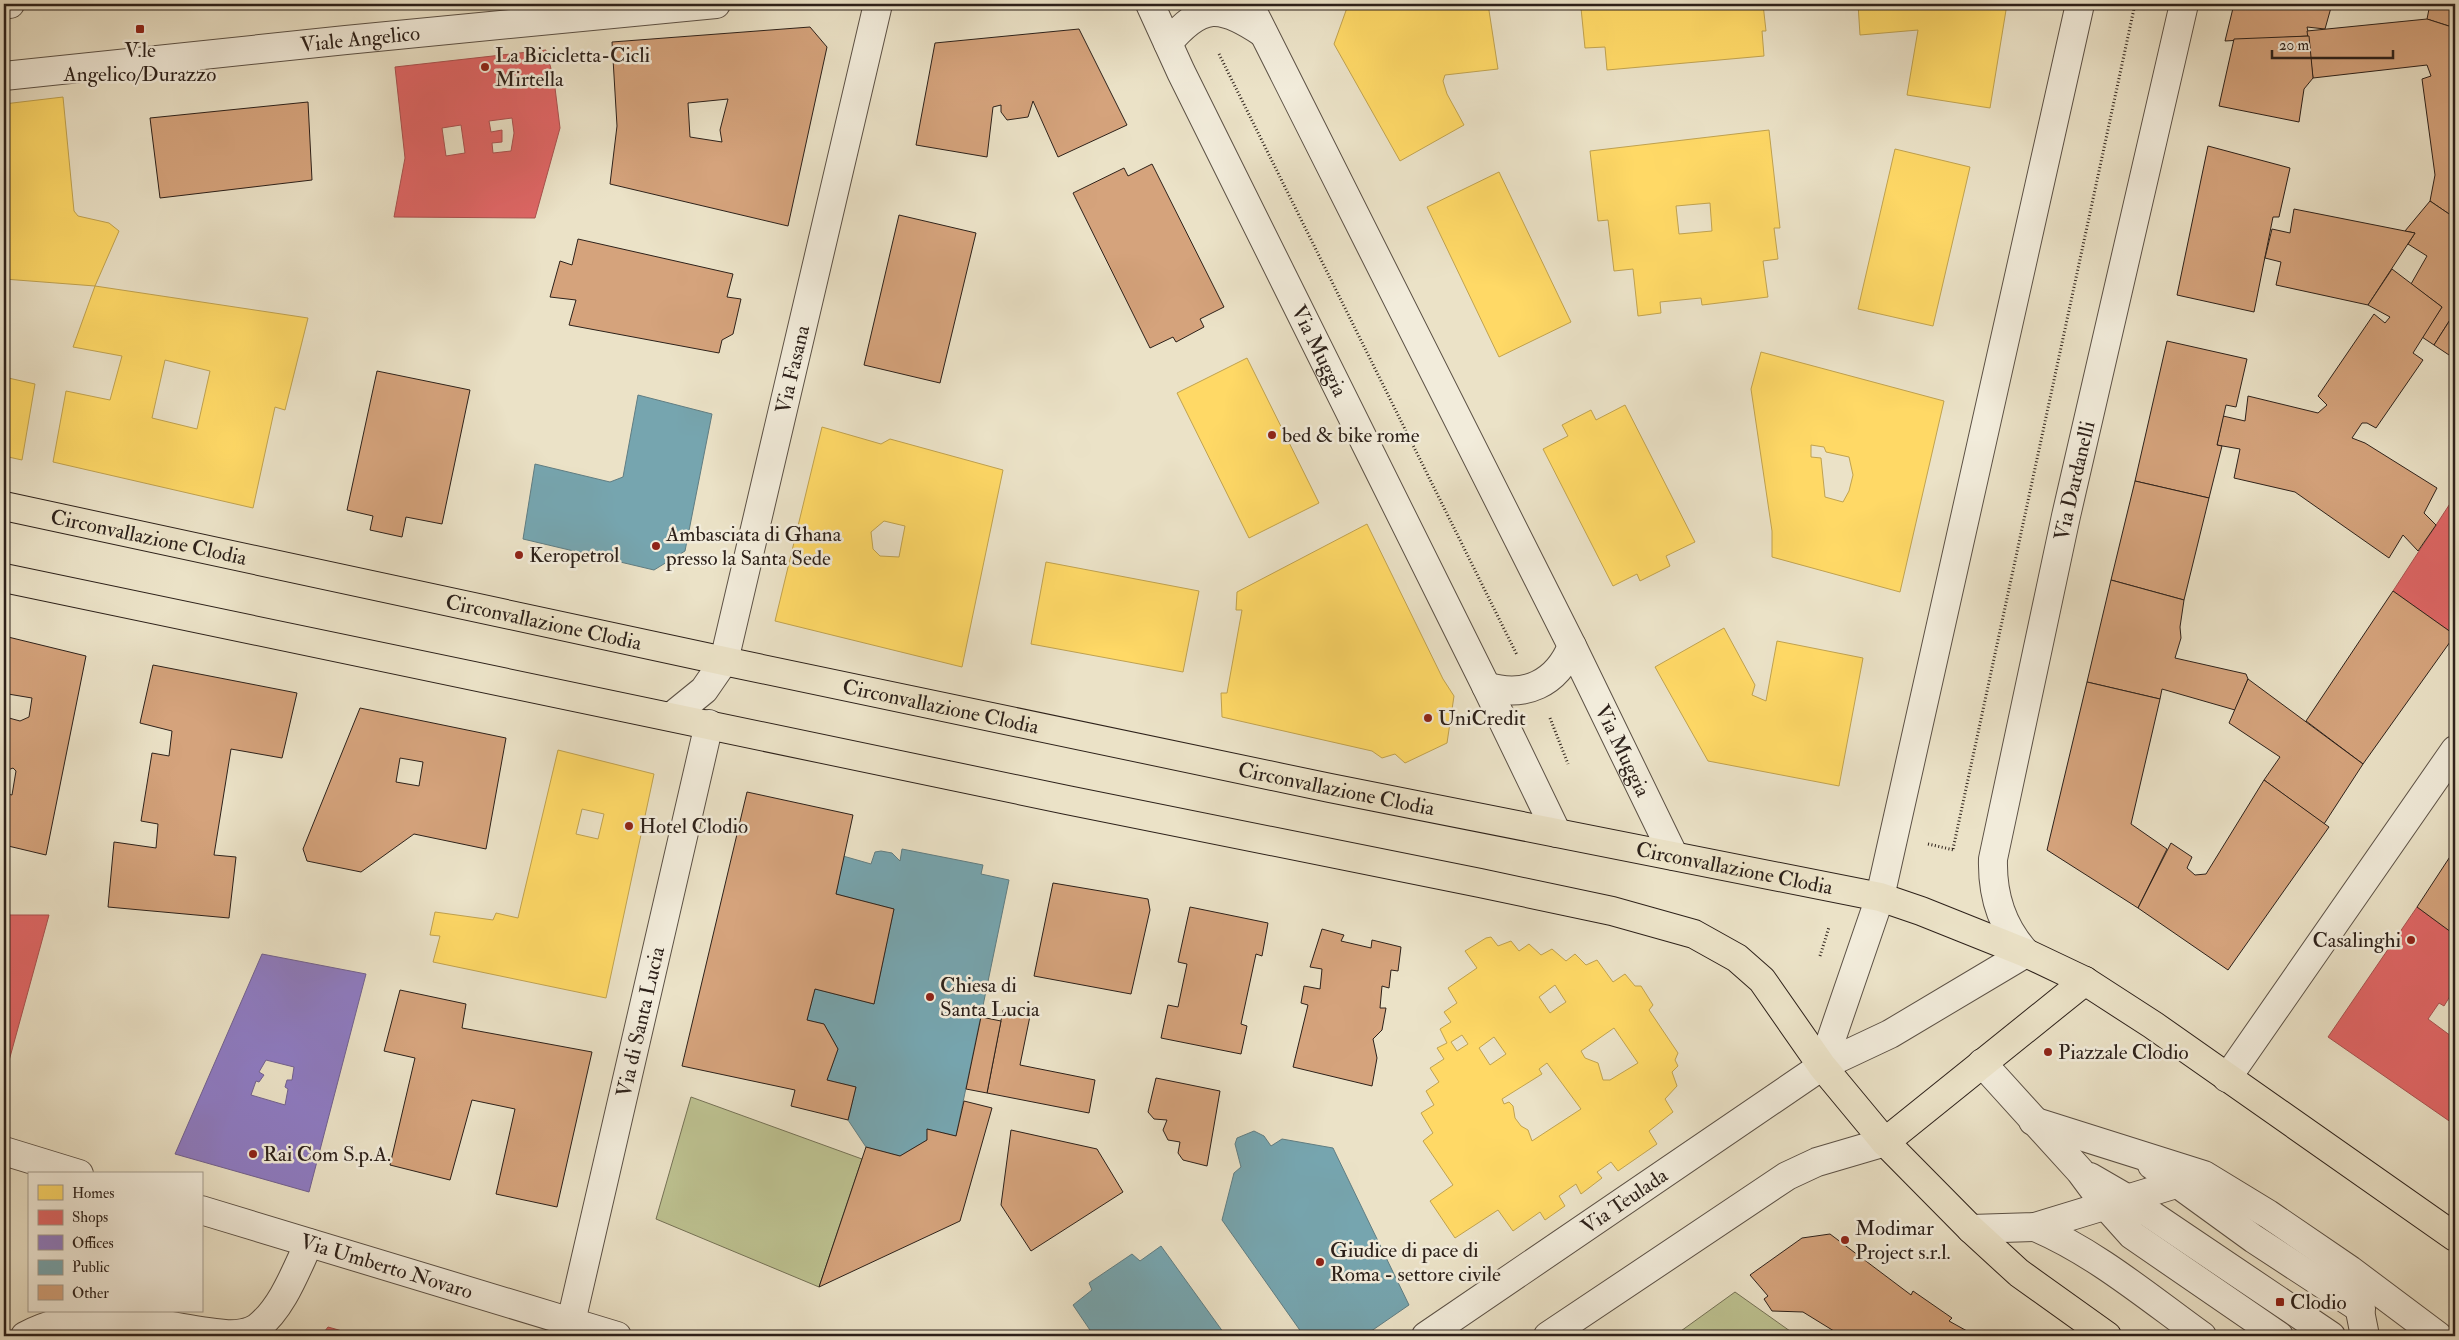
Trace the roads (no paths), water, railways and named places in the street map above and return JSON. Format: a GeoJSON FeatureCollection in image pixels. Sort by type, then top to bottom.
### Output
{"type":"FeatureCollection","features":[{"type":"Feature","properties":{"kind":"main road","name":"Circonvallazione Clodia"},"geometry":{"type":"LineString","coordinates":[[4,506],[724,661],[1557,834],[1880,897]]}},
{"type":"Feature","properties":{"kind":"main road"},"geometry":{"type":"LineString","coordinates":[[4,578],[1067,800],[1480,883],[1612,911],[1679,929],[1717,945],[1737,958],[1762,980],[1822,1066],[1885,1142],[1971,1229],[2019,1273],[2107,1336]]}},
{"type":"Feature","properties":{"kind":"main road"},"geometry":{"type":"LineString","coordinates":[[1880,897],[1921,911],[2026,953],[2085,982],[2153,1025],[2455,1236]]}},
{"type":"Feature","properties":{"kind":"main road"},"geometry":{"type":"LineString","coordinates":[[1885,1142],[2085,982]]}},
{"type":"Feature","properties":{"kind":"street"},"geometry":{"type":"LineString","coordinates":[[4,4],[10,4]]}},
{"type":"Feature","properties":{"kind":"street","name":"Viale Angelico"},"geometry":{"type":"LineString","coordinates":[[4,76],[716,4]]}},
{"type":"Feature","properties":{"kind":"street","name":"Via Fasana"},"geometry":{"type":"LineString","coordinates":[[672,716],[704,690],[724,661],[878,4]]}},
{"type":"Feature","properties":{"kind":"street","name":"Via Muggia"},"geometry":{"type":"LineString","coordinates":[[1150,4],[1557,834]]}},
{"type":"Feature","properties":{"kind":"street","name":"Via Muggia"},"geometry":{"type":"LineString","coordinates":[[1249,4],[1572,646],[1674,856]]}},
{"type":"Feature","properties":{"kind":"street"},"geometry":{"type":"LineString","coordinates":[[1822,1066],[1880,897],[2080,4]]}},
{"type":"Feature","properties":{"kind":"street","name":"Via Dardanelli"},"geometry":{"type":"LineString","coordinates":[[2026,953],[2008,931],[1997,902],[1993,883],[1993,859],[2066,516],[2184,4]]}},
{"type":"Feature","properties":{"kind":"street"},"geometry":{"type":"LineString","coordinates":[[1168,43],[1194,16],[1208,12],[1238,18],[1263,33]]}},
{"type":"Feature","properties":{"kind":"street"},"geometry":{"type":"LineString","coordinates":[[1486,686],[1510,691],[1536,686],[1559,670],[1572,646]]}},
{"type":"Feature","properties":{"kind":"street","name":"Via di Santa Lucia"},"geometry":{"type":"LineString","coordinates":[[571,1322],[709,724]]}},
{"type":"Feature","properties":{"kind":"street"},"geometry":{"type":"LineString","coordinates":[[2228,1078],[2455,750]]}},
{"type":"Feature","properties":{"kind":"street"},"geometry":{"type":"LineString","coordinates":[[1822,1066],[1890,1034],[2026,953]]}},
{"type":"Feature","properties":{"kind":"street"},"geometry":{"type":"LineString","coordinates":[[1982,1063],[2032,1121],[2080,1171],[2117,1202],[2331,1336]]}},
{"type":"Feature","properties":{"kind":"street","name":"Via Teulada"},"geometry":{"type":"LineString","coordinates":[[1426,1336],[1822,1066]]}},
{"type":"Feature","properties":{"kind":"street"},"geometry":{"type":"LineString","coordinates":[[2032,1121],[2204,1175],[2268,1214],[2350,1270],[2413,1327],[2438,1336]]}},
{"type":"Feature","properties":{"kind":"street"},"geometry":{"type":"LineString","coordinates":[[1548,1336],[1788,1176],[1817,1162],[1885,1142]]}},
{"type":"Feature","properties":{"kind":"street"},"geometry":{"type":"LineString","coordinates":[[4,1151],[72,1172]]}},
{"type":"Feature","properties":{"kind":"street"},"geometry":{"type":"LineString","coordinates":[[2135,1152],[2176,1184],[2254,1239],[2360,1309]]}},
{"type":"Feature","properties":{"kind":"street"},"geometry":{"type":"LineString","coordinates":[[1971,1229],[2035,1227],[2204,1175]]}},
{"type":"Feature","properties":{"kind":"street"},"geometry":{"type":"LineString","coordinates":[[2117,1202],[2132,1235],[2279,1336]]}},
{"type":"Feature","properties":{"kind":"street","name":"Via Umberto Novaro"},"geometry":{"type":"LineString","coordinates":[[202,1210],[617,1336]]}},
{"type":"Feature","properties":{"kind":"street"},"geometry":{"type":"LineString","coordinates":[[2035,1227],[2071,1245],[2103,1265],[2202,1336]]}},
{"type":"Feature","properties":{"kind":"street"},"geometry":{"type":"LineString","coordinates":[[25,1336],[65,1320],[101,1318],[168,1324],[227,1334],[242,1333],[256,1328],[268,1317],[287,1287],[309,1243]]}},
{"type":"Feature","properties":{"kind":"street"},"geometry":{"type":"LineString","coordinates":[[2350,1270],[2365,1336]]}},
{"type":"Feature","properties":{"kind":"place","name":"V.le Angelico/Durazzo"},"geometry":{"type":"Point","coordinates":[140,29]}},
{"type":"Feature","properties":{"kind":"place","name":"La Bicicletta-Cicli Mirtella"},"geometry":{"type":"Point","coordinates":[485,67]}},
{"type":"Feature","properties":{"kind":"place","name":"bed & bike rome"},"geometry":{"type":"Point","coordinates":[1272,435]}},
{"type":"Feature","properties":{"kind":"place","name":"Ambasciata di Ghana presso la Santa Sede"},"geometry":{"type":"Point","coordinates":[656,546]}},
{"type":"Feature","properties":{"kind":"place","name":"Keropetrol"},"geometry":{"type":"Point","coordinates":[519,555]}},
{"type":"Feature","properties":{"kind":"place","name":"UniCredit"},"geometry":{"type":"Point","coordinates":[1428,718]}},
{"type":"Feature","properties":{"kind":"place","name":"Hotel Clodio"},"geometry":{"type":"Point","coordinates":[629,826]}},
{"type":"Feature","properties":{"kind":"place","name":"Casalinghi"},"geometry":{"type":"Point","coordinates":[2411,940]}},
{"type":"Feature","properties":{"kind":"place","name":"Chiesa di Santa Lucia"},"geometry":{"type":"Point","coordinates":[930,997]}},
{"type":"Feature","properties":{"kind":"place","name":"Piazzale Clodio"},"geometry":{"type":"Point","coordinates":[2048,1052]}},
{"type":"Feature","properties":{"kind":"place","name":"Rai Com S.p.A."},"geometry":{"type":"Point","coordinates":[253,1154]}},
{"type":"Feature","properties":{"kind":"place","name":"Modimar Project s.r.l."},"geometry":{"type":"Point","coordinates":[1845,1240]}},
{"type":"Feature","properties":{"kind":"place","name":"Giudice di pace di Roma - settore civile"},"geometry":{"type":"Point","coordinates":[1320,1262]}},
{"type":"Feature","properties":{"kind":"place","name":"Clodio"},"geometry":{"type":"Point","coordinates":[2280,1302]}}]}
